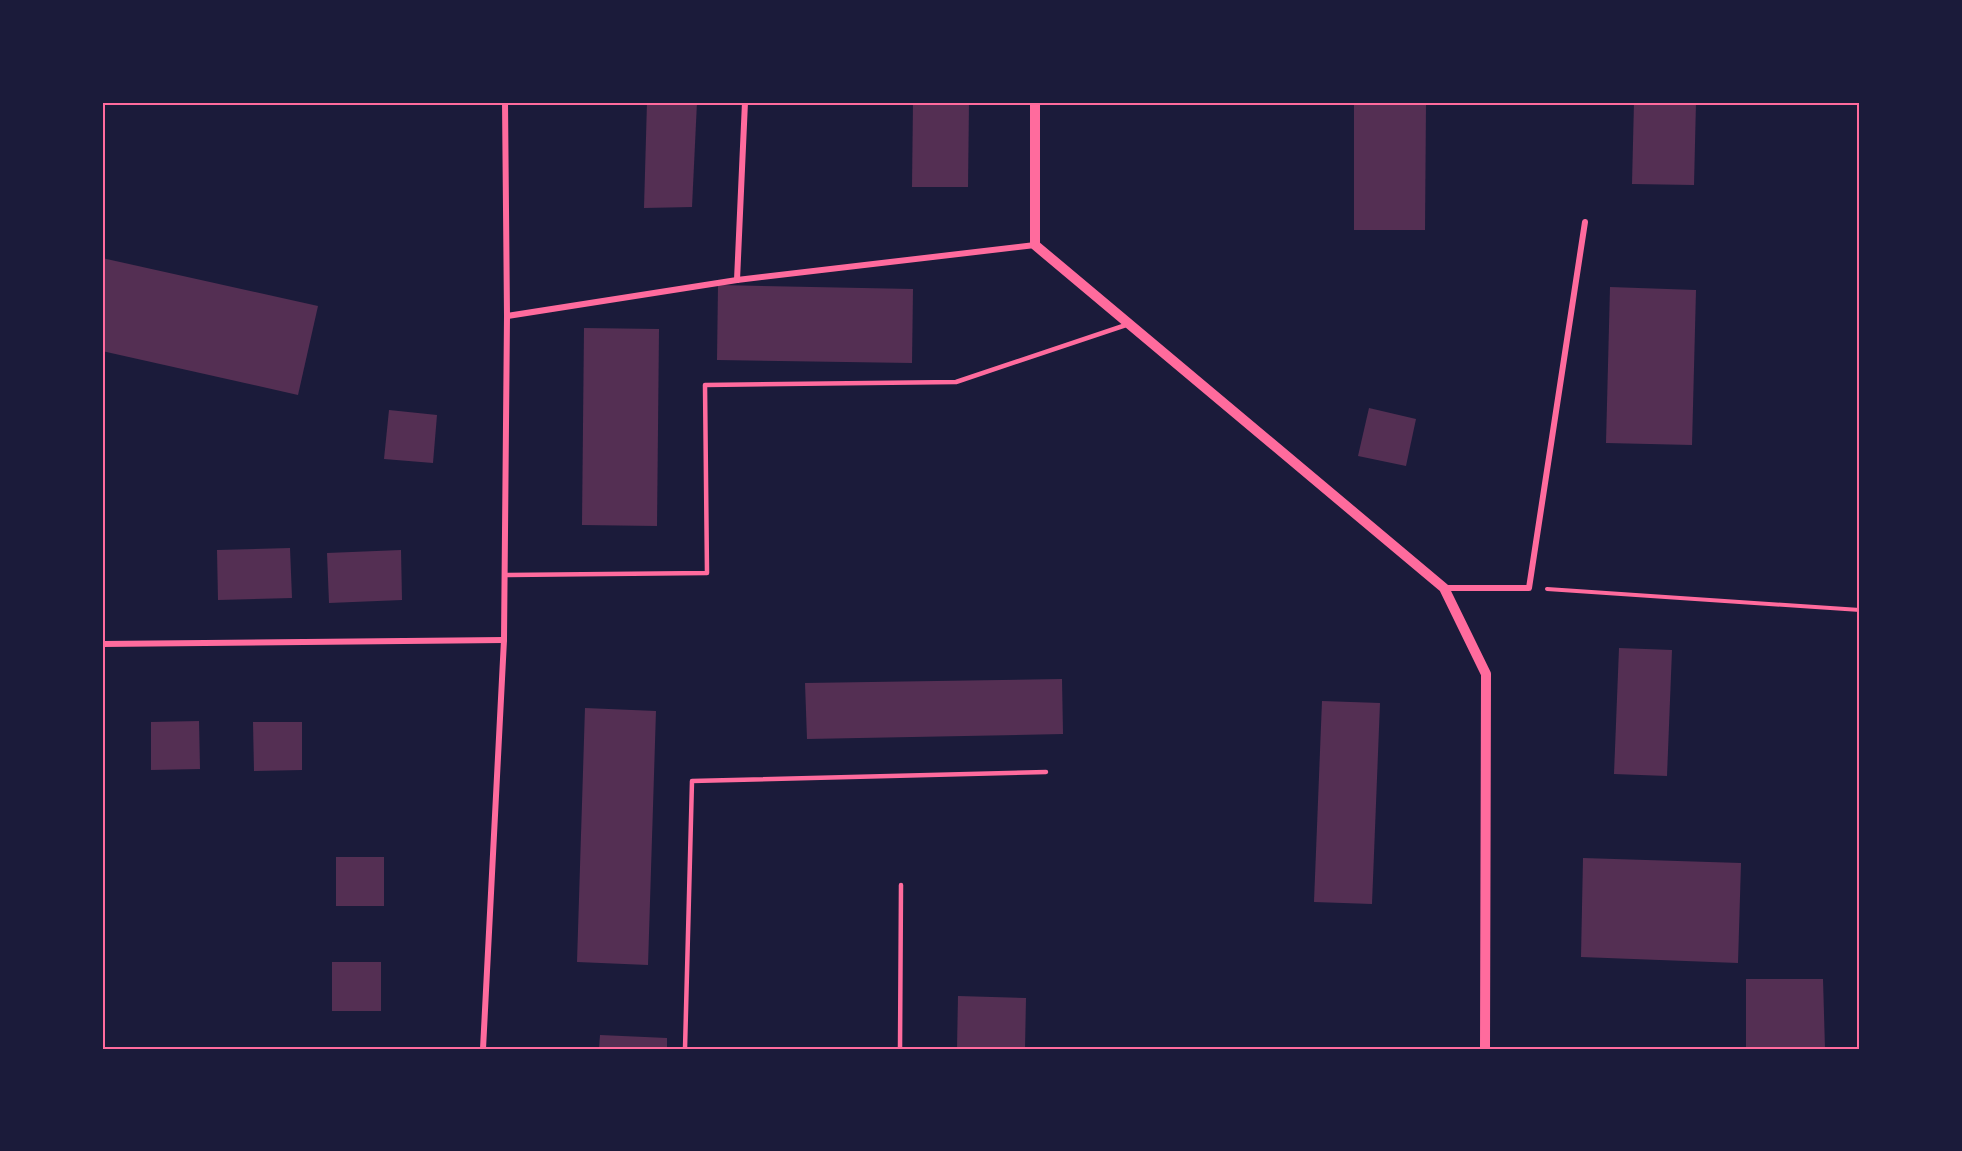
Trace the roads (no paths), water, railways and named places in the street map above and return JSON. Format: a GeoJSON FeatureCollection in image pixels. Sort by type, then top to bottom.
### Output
{"type":"FeatureCollection","features":[{"type":"Feature","properties":{"kind":"street"},"geometry":{"type":"LineString","coordinates":[[483,1049],[504,640],[506,102]]}},
{"type":"Feature","properties":{"kind":"street"},"geometry":{"type":"LineString","coordinates":[[737,280],[745,102]]}},
{"type":"Feature","properties":{"kind":"street"},"geometry":{"type":"LineString","coordinates":[[1035,102],[1035,245]]}},
{"type":"Feature","properties":{"kind":"street"},"geometry":{"type":"LineString","coordinates":[[1444,588],[1528,588],[1585,222]]}},
{"type":"Feature","properties":{"kind":"street"},"geometry":{"type":"LineString","coordinates":[[507,316],[737,280],[1035,245],[1444,588],[1486,674],[1485,1049]]}},
{"type":"Feature","properties":{"kind":"street"},"geometry":{"type":"LineString","coordinates":[[102,644],[504,640]]}},
{"type":"Feature","properties":{"kind":"lane"},"geometry":{"type":"LineString","coordinates":[[505,575],[706,573],[705,385],[956,382],[1129,324]]}},
{"type":"Feature","properties":{"kind":"lane"},"geometry":{"type":"LineString","coordinates":[[685,1049],[693,781],[1046,772]]}},
{"type":"Feature","properties":{"kind":"lane"},"geometry":{"type":"LineString","coordinates":[[900,1049],[901,885]]}}]}
